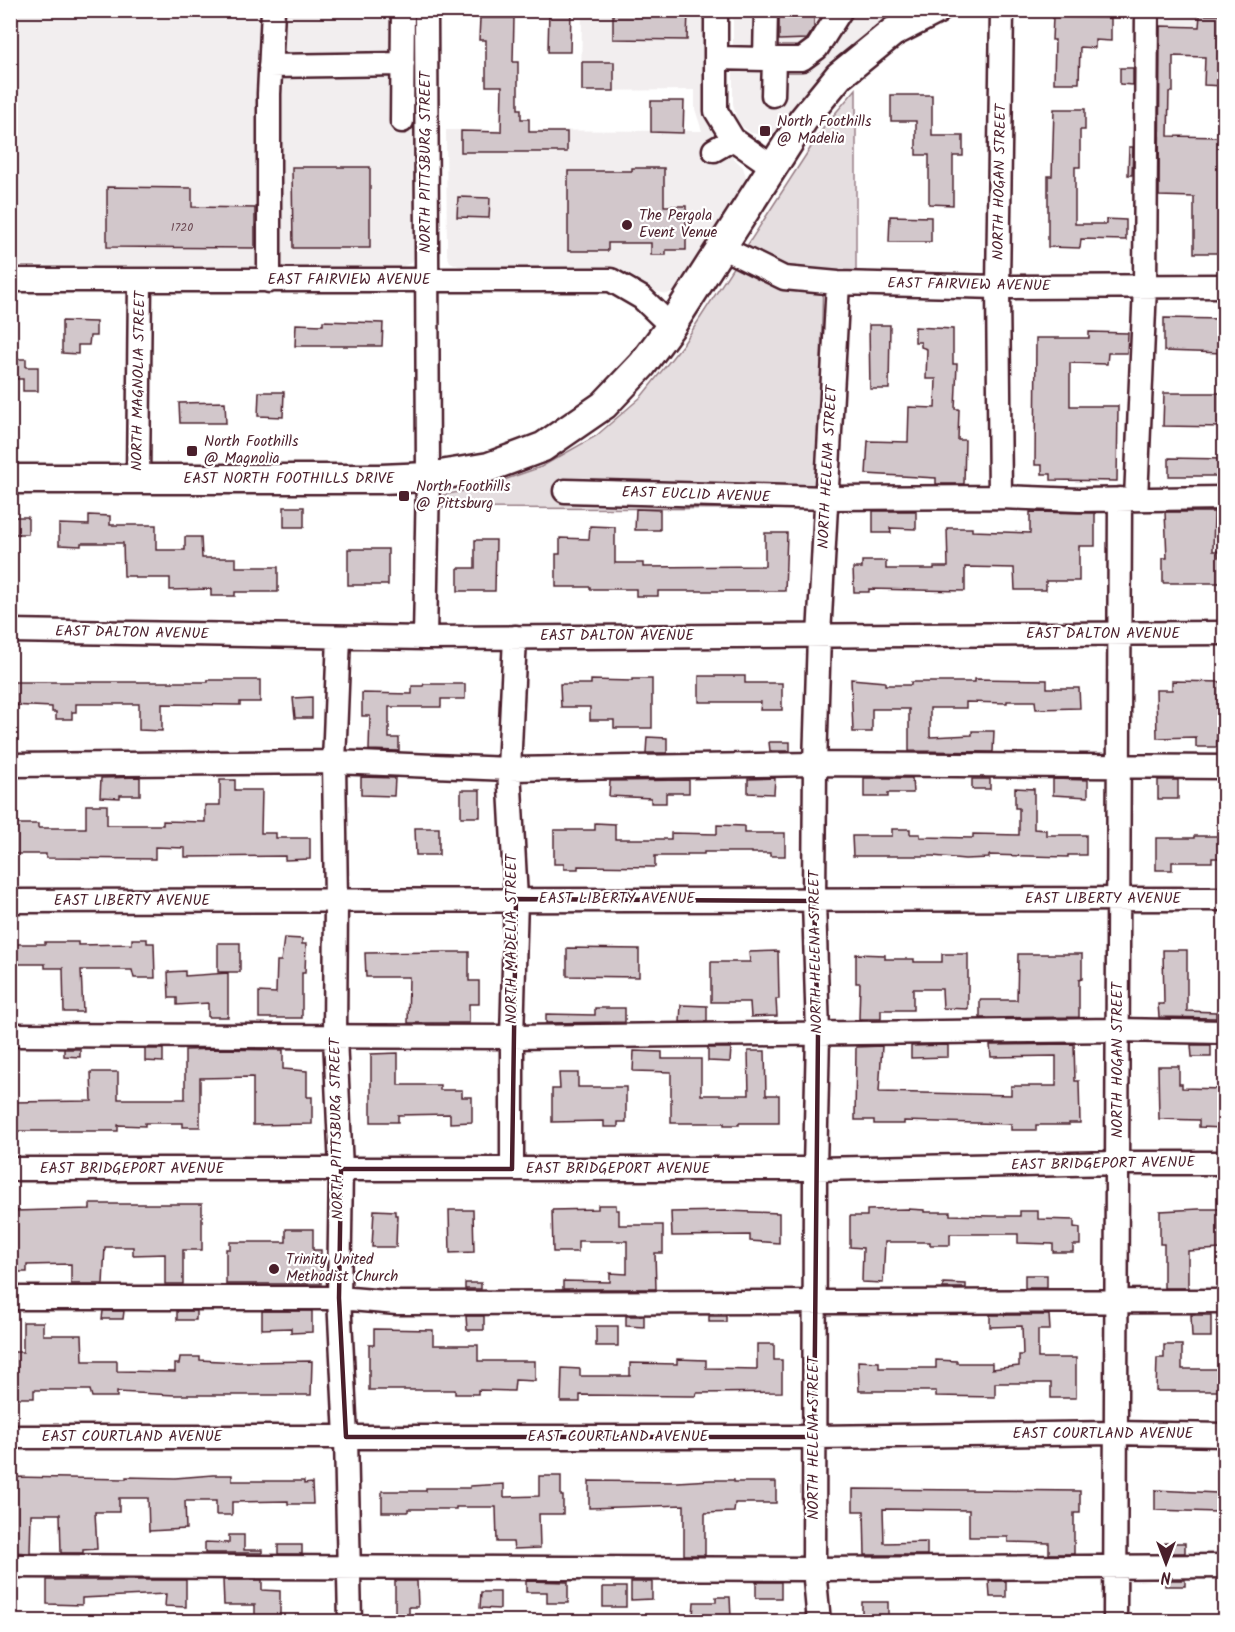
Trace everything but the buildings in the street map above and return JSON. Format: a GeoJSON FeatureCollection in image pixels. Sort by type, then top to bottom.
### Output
{"type":"FeatureCollection","features":[{"type":"Feature","properties":{"kind":"main road","name":"EAST NORTH FOOTHILLS DRIVE"},"geometry":{"type":"LineString","coordinates":[[10,479],[428,477],[489,467],[543,447],[604,405],[642,365],[671,326],[803,120],[839,76],[893,32],[936,10]]}},
{"type":"Feature","properties":{"kind":"street"},"geometry":{"type":"LineString","coordinates":[[269,281],[270,66],[273,10]]}},
{"type":"Feature","properties":{"kind":"street"},"geometry":{"type":"LineString","coordinates":[[402,121],[404,10]]}},
{"type":"Feature","properties":{"kind":"street","name":"NORTH PITTSBURG STREET"},"geometry":{"type":"LineString","coordinates":[[425,638],[428,477],[426,10]]}},
{"type":"Feature","properties":{"kind":"street"},"geometry":{"type":"LineString","coordinates":[[716,10],[716,111],[734,139],[773,166]]}},
{"type":"Feature","properties":{"kind":"street"},"geometry":{"type":"LineString","coordinates":[[766,10],[773,95]]}},
{"type":"Feature","properties":{"kind":"street"},"geometry":{"type":"LineString","coordinates":[[716,58],[802,59],[817,48],[841,10]]}},
{"type":"Feature","properties":{"kind":"street","name":"NORTH HOGAN STREET"},"geometry":{"type":"LineString","coordinates":[[1000,497],[998,287],[1002,10]]}},
{"type":"Feature","properties":{"kind":"street","name":"NORTH HOGAN STREET"},"geometry":{"type":"LineString","coordinates":[[1115,1622],[1119,634],[1145,286],[1147,10]]}},
{"type":"Feature","properties":{"kind":"street"},"geometry":{"type":"LineString","coordinates":[[270,66],[403,64]]}},
{"type":"Feature","properties":{"kind":"street"},"geometry":{"type":"LineString","coordinates":[[714,150],[734,139]]}},
{"type":"Feature","properties":{"kind":"street","name":"EAST FAIRVIEW AVENUE"},"geometry":{"type":"LineString","coordinates":[[721,248],[784,278],[838,283],[998,287],[1224,286]]}},
{"type":"Feature","properties":{"kind":"street","name":"EAST FAIRVIEW AVENUE"},"geometry":{"type":"LineString","coordinates":[[10,280],[611,280],[642,298],[671,326]]}},
{"type":"Feature","properties":{"kind":"street","name":"NORTH MAGNOLIA STREET"},"geometry":{"type":"LineString","coordinates":[[138,480],[140,281]]}},
{"type":"Feature","properties":{"kind":"street","name":"NORTH HELENA STREET"},"geometry":{"type":"LineString","coordinates":[[819,1622],[814,1569],[815,1169],[818,1034],[814,901],[815,764],[819,636],[838,283]]}},
{"type":"Feature","properties":{"kind":"street","name":"EAST EUCLID AVENUE"},"geometry":{"type":"LineString","coordinates":[[565,491],[827,498],[1000,497],[1079,500],[1224,498]]}},
{"type":"Feature","properties":{"kind":"street","name":"EAST DALTON AVENUE"},"geometry":{"type":"LineString","coordinates":[[10,631],[425,638],[1224,633]]}},
{"type":"Feature","properties":{"kind":"street","name":"NORTH PITTSBURG STREET"},"geometry":{"type":"LineString","coordinates":[[339,637],[334,762],[335,1037],[341,1169],[339,1298],[346,1437],[350,1622]]}},
{"type":"Feature","properties":{"kind":"street","name":"NORTH MADELIA STREET"},"geometry":{"type":"LineString","coordinates":[[512,1169],[512,1037],[516,899],[509,769],[515,637]]}},
{"type":"Feature","properties":{"kind":"street"},"geometry":{"type":"LineString","coordinates":[[10,765],[334,762],[509,769],[815,764],[1224,767]]}},
{"type":"Feature","properties":{"kind":"street","name":"EAST LIBERTY AVENUE"},"geometry":{"type":"LineString","coordinates":[[10,901],[1224,899]]}},
{"type":"Feature","properties":{"kind":"street"},"geometry":{"type":"LineString","coordinates":[[10,1035],[512,1037],[1118,1030],[1224,1032]]}},
{"type":"Feature","properties":{"kind":"street","name":"EAST BRIDGEPORT AVENUE"},"geometry":{"type":"LineString","coordinates":[[10,1169],[815,1169],[1224,1163]]}},
{"type":"Feature","properties":{"kind":"street"},"geometry":{"type":"LineString","coordinates":[[10,1298],[339,1298],[398,1303],[1224,1301]]}},
{"type":"Feature","properties":{"kind":"street","name":"EAST COURTLAND AVENUE"},"geometry":{"type":"LineString","coordinates":[[10,1437],[814,1437],[1116,1433],[1224,1435]]}},
{"type":"Feature","properties":{"kind":"street"},"geometry":{"type":"LineString","coordinates":[[10,1566],[814,1569],[1224,1566]]}},
{"type":"Feature","properties":{"kind":"highlighted area"},"geometry":{"type":"Polygon","coordinates":[[[516,899],[814,901],[818,1034],[814,1437],[346,1437],[339,1298],[341,1169],[512,1169],[516,899]]]}},
{"type":"Feature","properties":{"kind":"shaded area"},"geometry":{"type":"Polygon","coordinates":[[[11,11],[418,11],[416,251],[411,263],[399,268],[11,265],[11,11]]]}},
{"type":"Feature","properties":{"kind":"shaded area"},"geometry":{"type":"Polygon","coordinates":[[[582,11],[706,11],[705,105],[708,120],[718,143],[743,167],[746,177],[743,187],[675,291],[667,294],[654,291],[631,275],[615,268],[461,267],[450,262],[447,255],[446,130],[702,131],[695,109],[695,90],[581,91],[582,11]]]}},
{"type":"Feature","properties":{"kind":"shaded area"},"geometry":{"type":"Polygon","coordinates":[[[733,11],[901,11],[879,23],[826,69],[777,132],[766,136],[751,133],[737,120],[733,104],[733,11]]]}},
{"type":"Feature","properties":{"kind":"shaded area"},"geometry":{"type":"Polygon","coordinates":[[[1151,11],[1224,11],[1224,58],[1151,57],[1151,11]]]}},
{"type":"Feature","properties":{"kind":"shaded area"},"geometry":{"type":"Polygon","coordinates":[[[856,89],[856,272],[823,271],[818,509],[443,508],[443,495],[484,487],[541,467],[596,436],[641,397],[684,343],[826,124],[856,89]]]}},
{"type":"Feature","properties":{"kind":"place","name":"North Foothills @ Madelia"},"geometry":{"type":"Point","coordinates":[765,131]}},
{"type":"Feature","properties":{"kind":"place","name":"The Pergola Event Venue"},"geometry":{"type":"Point","coordinates":[627,225]}},
{"type":"Feature","properties":{"kind":"place","name":"North Foothills @ Magnolia"},"geometry":{"type":"Point","coordinates":[192,451]}},
{"type":"Feature","properties":{"kind":"place","name":"North Foothills @ Pittsburg"},"geometry":{"type":"Point","coordinates":[404,496]}},
{"type":"Feature","properties":{"kind":"place","name":"Trinity United Methodist Church"},"geometry":{"type":"Point","coordinates":[274,1269]}}]}
